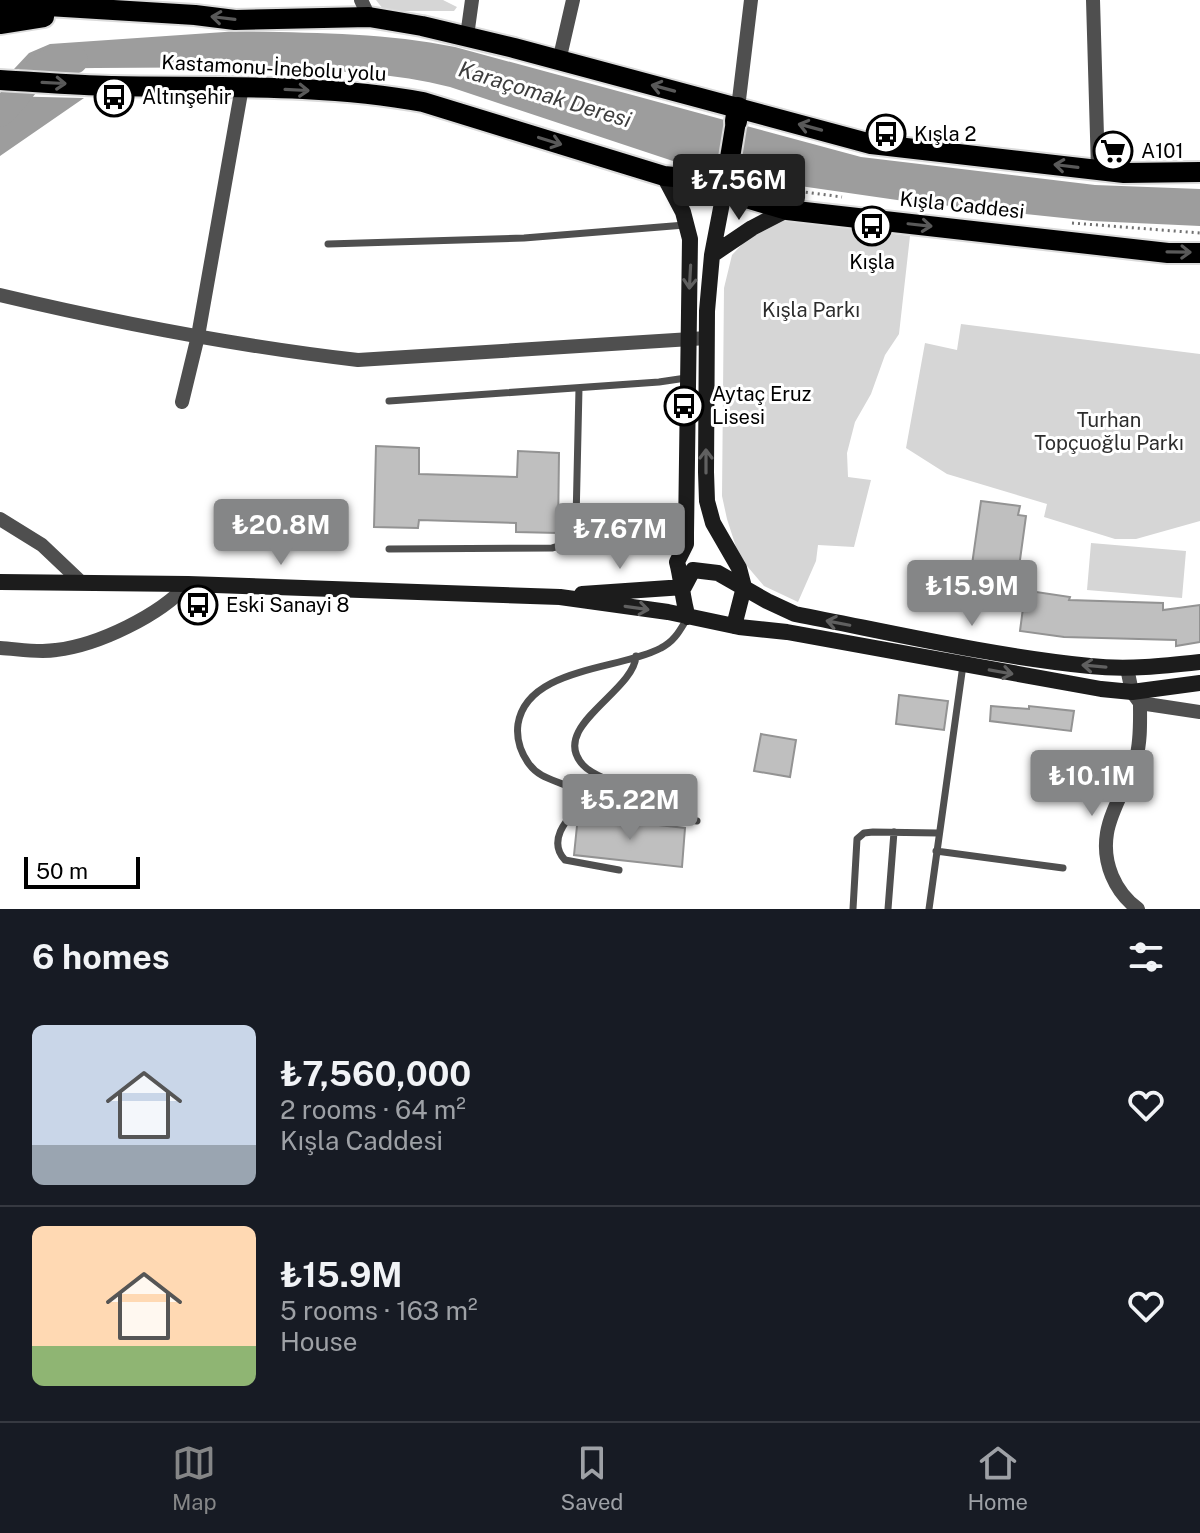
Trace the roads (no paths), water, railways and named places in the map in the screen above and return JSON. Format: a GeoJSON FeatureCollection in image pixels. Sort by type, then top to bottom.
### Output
{"type":"FeatureCollection","features":[{"type":"Feature","properties":{"kind":"main road"},"geometry":{"type":"LineString","coordinates":[[0,8],[43,3],[123,12]]}},
{"type":"Feature","properties":{"kind":"main road"},"geometry":{"type":"LineString","coordinates":[[0,24],[46,17],[123,12],[172,10],[235,20],[365,8],[737,114],[871,144],[1124,173],[1200,172]]}},
{"type":"Feature","properties":{"kind":"main road","name":"Kastamonu-İnebolu yolu"},"geometry":{"type":"LineString","coordinates":[[0,80],[107,86],[242,87],[383,95],[423,102],[664,176],[727,176]]}},
{"type":"Feature","properties":{"kind":"main road"},"geometry":{"type":"LineString","coordinates":[[734,626],[744,587],[739,568],[713,523],[707,501],[707,338],[712,255],[737,114]]}},
{"type":"Feature","properties":{"kind":"main road"},"geometry":{"type":"LineString","coordinates":[[664,176],[688,225],[691,268],[686,544],[677,562],[688,617]]}},
{"type":"Feature","properties":{"kind":"main road","name":"Kışla Caddesi"},"geometry":{"type":"LineString","coordinates":[[727,176],[736,195],[787,210],[1168,253],[1200,253]]}},
{"type":"Feature","properties":{"kind":"main road"},"geometry":{"type":"LineString","coordinates":[[712,255],[752,228],[787,210]]}},
{"type":"Feature","properties":{"kind":"main road"},"geometry":{"type":"LineString","coordinates":[[684,587],[693,570],[718,573],[795,614],[967,647],[1091,666],[1127,668],[1200,662]]}},
{"type":"Feature","properties":{"kind":"main road"},"geometry":{"type":"LineString","coordinates":[[0,582],[188,584],[560,597],[787,632],[1136,698],[1200,683]]}},
{"type":"Feature","properties":{"kind":"main road"},"geometry":{"type":"LineString","coordinates":[[560,597],[684,587]]}},
{"type":"Feature","properties":{"kind":"street"},"geometry":{"type":"LineString","coordinates":[[467,36],[472,0]]}},
{"type":"Feature","properties":{"kind":"street"},"geometry":{"type":"LineString","coordinates":[[559,61],[573,0]]}},
{"type":"Feature","properties":{"kind":"street"},"geometry":{"type":"LineString","coordinates":[[737,114],[751,0]]}},
{"type":"Feature","properties":{"kind":"street"},"geometry":{"type":"LineString","coordinates":[[1093,0],[1098,170]]}},
{"type":"Feature","properties":{"kind":"street"},"geometry":{"type":"LineString","coordinates":[[182,402],[198,336],[242,87]]}},
{"type":"Feature","properties":{"kind":"street"},"geometry":{"type":"LineString","coordinates":[[0,295],[106,320],[358,360],[707,338]]}},
{"type":"Feature","properties":{"kind":"street"},"geometry":{"type":"LineString","coordinates":[[0,519],[42,545],[81,582]]}},
{"type":"Feature","properties":{"kind":"street"},"geometry":{"type":"LineString","coordinates":[[0,648],[56,650],[117,631],[150,616],[174,599],[188,584]]}},
{"type":"Feature","properties":{"kind":"street"},"geometry":{"type":"LineString","coordinates":[[1127,668],[1136,698],[1137,754],[1107,833],[1113,881],[1129,906]]}},
{"type":"Feature","properties":{"kind":"street"},"geometry":{"type":"LineString","coordinates":[[1136,698],[1200,712]]}},
{"type":"Feature","properties":{"kind":"lane"},"geometry":{"type":"LineString","coordinates":[[328,244],[524,238],[688,225]]}},
{"type":"Feature","properties":{"kind":"lane"},"geometry":{"type":"LineString","coordinates":[[389,401],[688,377]]}},
{"type":"Feature","properties":{"kind":"lane"},"geometry":{"type":"LineString","coordinates":[[389,549],[552,548],[564,544],[573,534],[576,521],[579,388]]}},
{"type":"Feature","properties":{"kind":"lane"},"geometry":{"type":"LineString","coordinates":[[688,617],[676,638],[660,649],[548,684],[533,694],[520,716],[519,743],[528,762],[543,777],[571,788],[598,807],[619,814],[697,821]]}},
{"type":"Feature","properties":{"kind":"lane"},"geometry":{"type":"LineString","coordinates":[[929,909],[967,647]]}},
{"type":"Feature","properties":{"kind":"lane"},"geometry":{"type":"LineString","coordinates":[[616,784],[584,766],[576,754],[576,739],[585,721],[635,667],[636,656]]}},
{"type":"Feature","properties":{"kind":"lane"},"geometry":{"type":"LineString","coordinates":[[585,798],[558,835],[560,855],[565,860],[619,870]]}},
{"type":"Feature","properties":{"kind":"lane"},"geometry":{"type":"LineString","coordinates":[[888,909],[894,832]]}},
{"type":"Feature","properties":{"kind":"lane"},"geometry":{"type":"LineString","coordinates":[[853,909],[857,839],[864,833],[938,833]]}},
{"type":"Feature","properties":{"kind":"lane"},"geometry":{"type":"LineString","coordinates":[[936,851],[1063,868]]}},
{"type":"Feature","properties":{"kind":"water"},"geometry":{"type":"Polygon","coordinates":[[[239,31],[374,36],[455,47],[861,157],[1095,185],[1200,189],[1200,226],[1092,221],[904,201],[738,177],[676,162],[450,87],[388,76],[251,68],[14,69],[29,53],[50,44],[239,31]]]}},
{"type":"Feature","properties":{"kind":"water"},"geometry":{"type":"Polygon","coordinates":[[[0,96],[84,98],[0,156],[0,96]]]}},
{"type":"Feature","properties":{"kind":"waterway","name":"Karaçomak Deresi"},"geometry":{"type":"LineString","coordinates":[[0,113],[41,68],[53,62],[74,60]]}},
{"type":"Feature","properties":{"kind":"place","name":"Altınşehir"},"geometry":{"type":"Point","coordinates":[114,97]}},
{"type":"Feature","properties":{"kind":"place","name":"Kışla 2"},"geometry":{"type":"Point","coordinates":[886,134]}},
{"type":"Feature","properties":{"kind":"place","name":"A101"},"geometry":{"type":"Point","coordinates":[1113,151]}},
{"type":"Feature","properties":{"kind":"place","name":"Kışla"},"geometry":{"type":"Point","coordinates":[872,226]}},
{"type":"Feature","properties":{"kind":"place","name":"Aytaç Eruz Lisesi"},"geometry":{"type":"Point","coordinates":[684,406]}},
{"type":"Feature","properties":{"kind":"place","name":"Eski Sanayi 8"},"geometry":{"type":"Point","coordinates":[198,605]}},
{"type":"Feature","properties":{"kind":"park label","name":"Kışla Parkı"},"geometry":{"type":"Point","coordinates":[811,310]}},
{"type":"Feature","properties":{"kind":"park label","name":"Turhan Topçuoğlu Parkı"},"geometry":{"type":"Point","coordinates":[1109,432]}}]}
